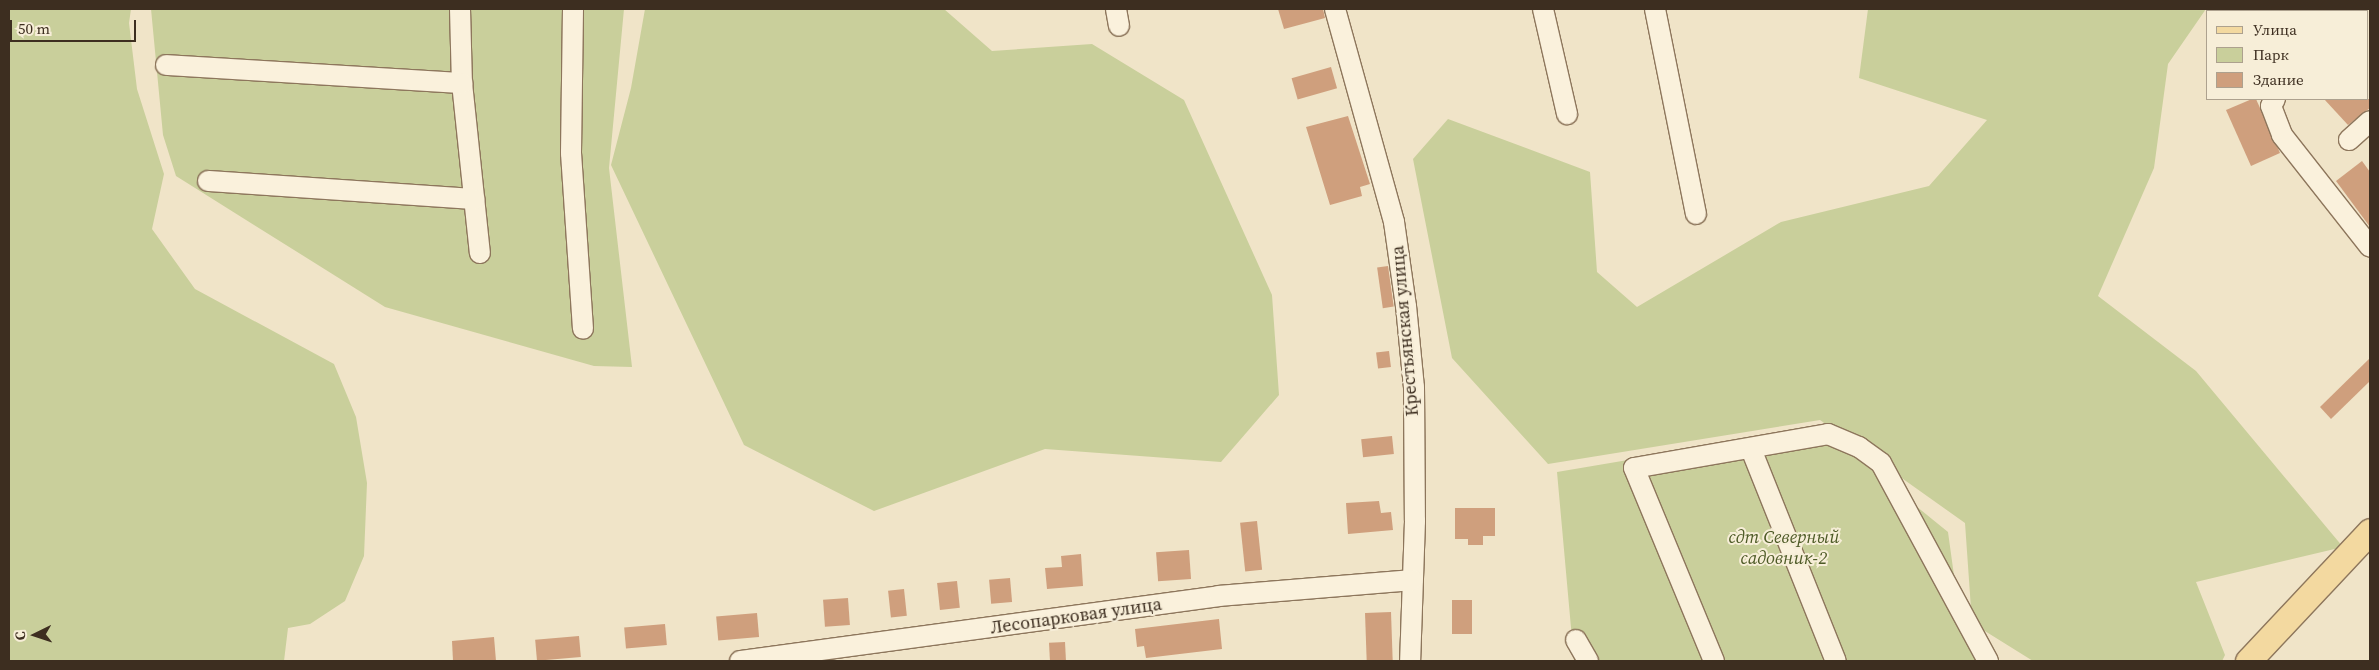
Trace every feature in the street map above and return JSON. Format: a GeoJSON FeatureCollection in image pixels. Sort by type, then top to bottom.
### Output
{"type":"FeatureCollection","features":[{"type":"Feature","properties":{"kind":"main road"},"geometry":{"type":"LineString","coordinates":[[2248,661],[2370,531]]}},
{"type":"Feature","properties":{"kind":"street"},"geometry":{"type":"LineString","coordinates":[[460,9],[462,83],[480,253]]}},
{"type":"Feature","properties":{"kind":"street"},"geometry":{"type":"LineString","coordinates":[[573,9],[571,153],[583,329]]}},
{"type":"Feature","properties":{"kind":"street","name":"Крестьянская улица"},"geometry":{"type":"LineString","coordinates":[[1335,9],[1394,222],[1406,306],[1414,387],[1410,661]]}},
{"type":"Feature","properties":{"kind":"street"},"geometry":{"type":"LineString","coordinates":[[1543,9],[1567,114]]}},
{"type":"Feature","properties":{"kind":"street"},"geometry":{"type":"LineString","coordinates":[[1655,9],[1696,214]]}},
{"type":"Feature","properties":{"kind":"street"},"geometry":{"type":"LineString","coordinates":[[166,64],[462,83]]}},
{"type":"Feature","properties":{"kind":"street"},"geometry":{"type":"LineString","coordinates":[[2274,100],[2271,106],[2282,135],[2370,247]]}},
{"type":"Feature","properties":{"kind":"street"},"geometry":{"type":"LineString","coordinates":[[2349,140],[2370,121]]}},
{"type":"Feature","properties":{"kind":"street"},"geometry":{"type":"LineString","coordinates":[[208,181],[474,198]]}},
{"type":"Feature","properties":{"kind":"street"},"geometry":{"type":"LineString","coordinates":[[1714,661],[1634,468],[1828,434],[1859,447],[1881,463],[1988,661]]}},
{"type":"Feature","properties":{"kind":"street"},"geometry":{"type":"LineString","coordinates":[[1751,449],[1836,661]]}},
{"type":"Feature","properties":{"kind":"street","name":"Лесопарковая улица"},"geometry":{"type":"LineString","coordinates":[[740,661],[1219,596],[1412,580]]}},
{"type":"Feature","properties":{"kind":"street"},"geometry":{"type":"LineString","coordinates":[[1576,640],[1588,661]]}},
{"type":"Feature","properties":{"kind":"green space"},"geometry":{"type":"Polygon","coordinates":[[[9,9],[131,9],[129,23],[137,89],[164,174],[152,229],[195,289],[334,364],[356,417],[367,483],[364,556],[345,601],[310,624],[288,628],[284,661],[9,661],[9,9]]]}},
{"type":"Feature","properties":{"kind":"green space"},"geometry":{"type":"Polygon","coordinates":[[[151,9],[624,9],[609,168],[632,367],[594,366],[385,307],[176,176],[163,135],[151,9]]]}},
{"type":"Feature","properties":{"kind":"green space"},"geometry":{"type":"Polygon","coordinates":[[[645,9],[944,9],[992,51],[1092,44],[1184,100],[1272,295],[1279,395],[1221,462],[1045,449],[874,511],[744,445],[611,165],[631,88],[645,9]]]}},
{"type":"Feature","properties":{"kind":"green space"},"geometry":{"type":"Polygon","coordinates":[[[1868,9],[2206,9],[2168,64],[2154,168],[2098,296],[2196,371],[2343,547],[2196,582],[2225,655],[2222,661],[2033,661],[1972,623],[1965,523],[1820,420],[1548,464],[1452,358],[1413,159],[1448,119],[1590,172],[1597,272],[1637,307],[1781,222],[1929,186],[1987,120],[1859,78],[1868,9]]]}},
{"type":"Feature","properties":{"kind":"green space","name":"сдт Северный садовник-2"},"geometry":{"type":"Polygon","coordinates":[[[1793,432],[1826,433],[1948,532],[1960,619],[1981,661],[1574,661],[1557,472],[1793,432]]]}},
{"type":"Feature","properties":{"kind":"building"},"geometry":{"type":"Polygon","coordinates":[[[1278,9],[1323,9],[1325,18],[1284,29],[1278,9]]]}},
{"type":"Feature","properties":{"kind":"building"},"geometry":{"type":"Polygon","coordinates":[[[1331,67],[1337,88],[1298,99],[1292,78],[1331,67]]]}},
{"type":"Feature","properties":{"kind":"building"},"geometry":{"type":"Polygon","coordinates":[[[2370,99],[2370,108],[2348,125],[2325,100],[2370,99]]]}},
{"type":"Feature","properties":{"kind":"building"},"geometry":{"type":"Polygon","coordinates":[[[2250,100],[2256,100],[2280,153],[2251,166],[2226,110],[2250,100]]]}},
{"type":"Feature","properties":{"kind":"building"},"geometry":{"type":"Polygon","coordinates":[[[1348,116],[1370,184],[1360,187],[1362,196],[1330,205],[1306,127],[1348,116]]]}},
{"type":"Feature","properties":{"kind":"building"},"geometry":{"type":"Polygon","coordinates":[[[2362,161],[2370,172],[2370,227],[2336,181],[2362,161]]]}},
{"type":"Feature","properties":{"kind":"building"},"geometry":{"type":"Polygon","coordinates":[[[1388,266],[1394,307],[1383,308],[1377,268],[1388,266]]]}},
{"type":"Feature","properties":{"kind":"building"},"geometry":{"type":"Polygon","coordinates":[[[1389,351],[1391,367],[1378,368],[1376,353],[1389,351]]]}},
{"type":"Feature","properties":{"kind":"building"},"geometry":{"type":"Polygon","coordinates":[[[2370,358],[2370,381],[2331,419],[2320,407],[2370,358]]]}},
{"type":"Feature","properties":{"kind":"building"},"geometry":{"type":"Polygon","coordinates":[[[1392,436],[1394,454],[1363,457],[1361,439],[1392,436]]]}},
{"type":"Feature","properties":{"kind":"building"},"geometry":{"type":"Polygon","coordinates":[[[1379,501],[1381,513],[1391,512],[1393,530],[1348,534],[1346,503],[1379,501]]]}},
{"type":"Feature","properties":{"kind":"building"},"geometry":{"type":"Polygon","coordinates":[[[1455,508],[1495,508],[1495,536],[1483,536],[1483,545],[1468,545],[1468,539],[1455,539],[1455,508]]]}},
{"type":"Feature","properties":{"kind":"building"},"geometry":{"type":"Polygon","coordinates":[[[1257,521],[1262,570],[1245,572],[1240,523],[1257,521]]]}},
{"type":"Feature","properties":{"kind":"building"},"geometry":{"type":"Polygon","coordinates":[[[1189,550],[1191,579],[1158,581],[1156,552],[1189,550]]]}},
{"type":"Feature","properties":{"kind":"building"},"geometry":{"type":"Polygon","coordinates":[[[1081,554],[1083,586],[1047,589],[1045,568],[1062,567],[1061,556],[1081,554]]]}},
{"type":"Feature","properties":{"kind":"building"},"geometry":{"type":"Polygon","coordinates":[[[1010,578],[1012,602],[991,604],[989,580],[1010,578]]]}},
{"type":"Feature","properties":{"kind":"building"},"geometry":{"type":"Polygon","coordinates":[[[957,581],[960,608],[940,610],[937,583],[957,581]]]}},
{"type":"Feature","properties":{"kind":"building"},"geometry":{"type":"Polygon","coordinates":[[[904,589],[907,616],[891,618],[888,591],[904,589]]]}},
{"type":"Feature","properties":{"kind":"building"},"geometry":{"type":"Polygon","coordinates":[[[848,598],[850,625],[825,627],[823,600],[848,598]]]}},
{"type":"Feature","properties":{"kind":"building"},"geometry":{"type":"Polygon","coordinates":[[[1452,600],[1472,600],[1472,634],[1452,634],[1452,600]]]}},
{"type":"Feature","properties":{"kind":"building"},"geometry":{"type":"Polygon","coordinates":[[[1391,612],[1393,661],[1367,661],[1365,613],[1391,612]]]}},
{"type":"Feature","properties":{"kind":"building"},"geometry":{"type":"Polygon","coordinates":[[[757,613],[759,637],[718,640],[716,617],[757,613]]]}},
{"type":"Feature","properties":{"kind":"building"},"geometry":{"type":"Polygon","coordinates":[[[1219,619],[1222,649],[1146,658],[1144,646],[1137,647],[1135,629],[1219,619]]]}},
{"type":"Feature","properties":{"kind":"building"},"geometry":{"type":"Polygon","coordinates":[[[665,624],[667,645],[626,648],[624,628],[665,624]]]}},
{"type":"Feature","properties":{"kind":"building"},"geometry":{"type":"Polygon","coordinates":[[[579,636],[581,657],[537,661],[535,640],[579,636]]]}},
{"type":"Feature","properties":{"kind":"building"},"geometry":{"type":"Polygon","coordinates":[[[494,637],[496,661],[453,661],[452,641],[494,637]]]}},
{"type":"Feature","properties":{"kind":"building"},"geometry":{"type":"Polygon","coordinates":[[[1065,642],[1066,661],[1050,661],[1049,643],[1065,642]]]}}]}
